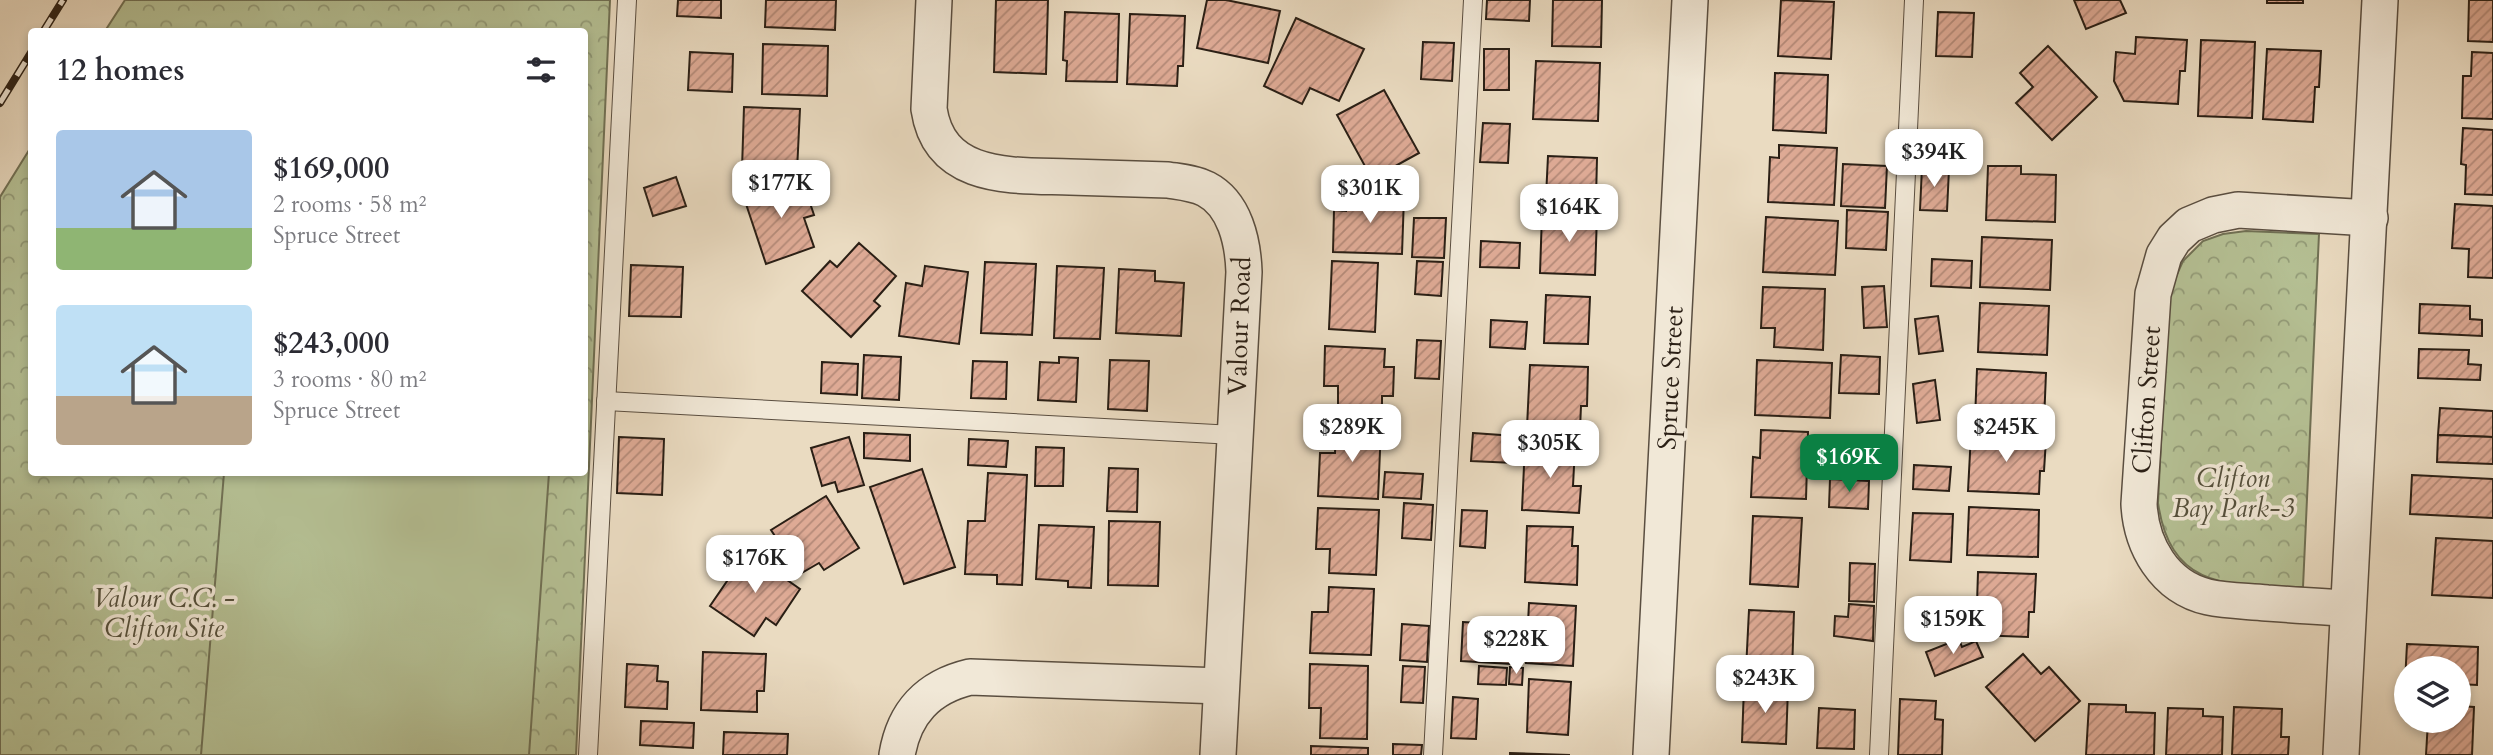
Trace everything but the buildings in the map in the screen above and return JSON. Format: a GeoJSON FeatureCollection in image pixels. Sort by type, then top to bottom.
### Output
{"type":"FeatureCollection","features":[{"type":"Feature","properties":{"kind":"street","name":"Valour Road"},"geometry":{"type":"LineString","coordinates":[[934,0],[929,109],[937,137],[957,158],[970,166],[1004,175],[1189,183],[1210,191],[1227,210],[1242,242],[1218,755]]}},
{"type":"Feature","properties":{"kind":"street","name":"Spruce Street"},"geometry":{"type":"LineString","coordinates":[[1651,755],[1690,0]]}},
{"type":"Feature","properties":{"kind":"street"},"geometry":{"type":"LineString","coordinates":[[2342,755],[2380,0]]}},
{"type":"Feature","properties":{"kind":"street","name":"Clifton Street"},"geometry":{"type":"LineString","coordinates":[[2348,608],[2229,600],[2205,597],[2185,588],[2154,559],[2143,537],[2139,504],[2153,294],[2164,255],[2174,239],[2189,225],[2213,215],[2238,210],[2370,218]]}},
{"type":"Feature","properties":{"kind":"street"},"geometry":{"type":"LineString","coordinates":[[897,755],[904,729],[918,705],[940,688],[970,677],[1221,686]]}},
{"type":"Feature","properties":{"kind":"lane"},"geometry":{"type":"LineString","coordinates":[[587,755],[627,0]]}},
{"type":"Feature","properties":{"kind":"lane"},"geometry":{"type":"LineString","coordinates":[[1433,755],[1473,0]]}},
{"type":"Feature","properties":{"kind":"lane"},"geometry":{"type":"LineString","coordinates":[[1879,755],[1914,0]]}},
{"type":"Feature","properties":{"kind":"lane"},"geometry":{"type":"LineString","coordinates":[[606,401],[1234,435]]}},
{"type":"Feature","properties":{"kind":"green space","name":"Valour C.C. - Clifton Site"},"geometry":{"type":"Polygon","coordinates":[[[125,0],[610,0],[576,755],[0,755],[0,197],[28,152],[28,476],[588,476],[588,28],[107,28],[125,0]]]}},
{"type":"Feature","properties":{"kind":"green space","name":"Clifton Bay Park-3"},"geometry":{"type":"Polygon","coordinates":[[[2246,231],[2319,234],[2303,587],[2252,586],[2208,578],[2191,568],[2176,553],[2165,532],[2158,503],[2168,298],[2183,261],[2203,241],[2223,234],[2246,231]]]}},
{"type":"Feature","properties":{"kind":"green space"},"geometry":{"type":"Polygon","coordinates":[[[224,476],[549,476],[529,755],[201,755],[224,476]]]}},
{"type":"Feature","properties":{"kind":"railway"},"geometry":{"type":"LineString","coordinates":[[46,28],[63,0]]}},
{"type":"Feature","properties":{"kind":"railway"},"geometry":{"type":"LineString","coordinates":[[0,103],[28,58]]}}]}
